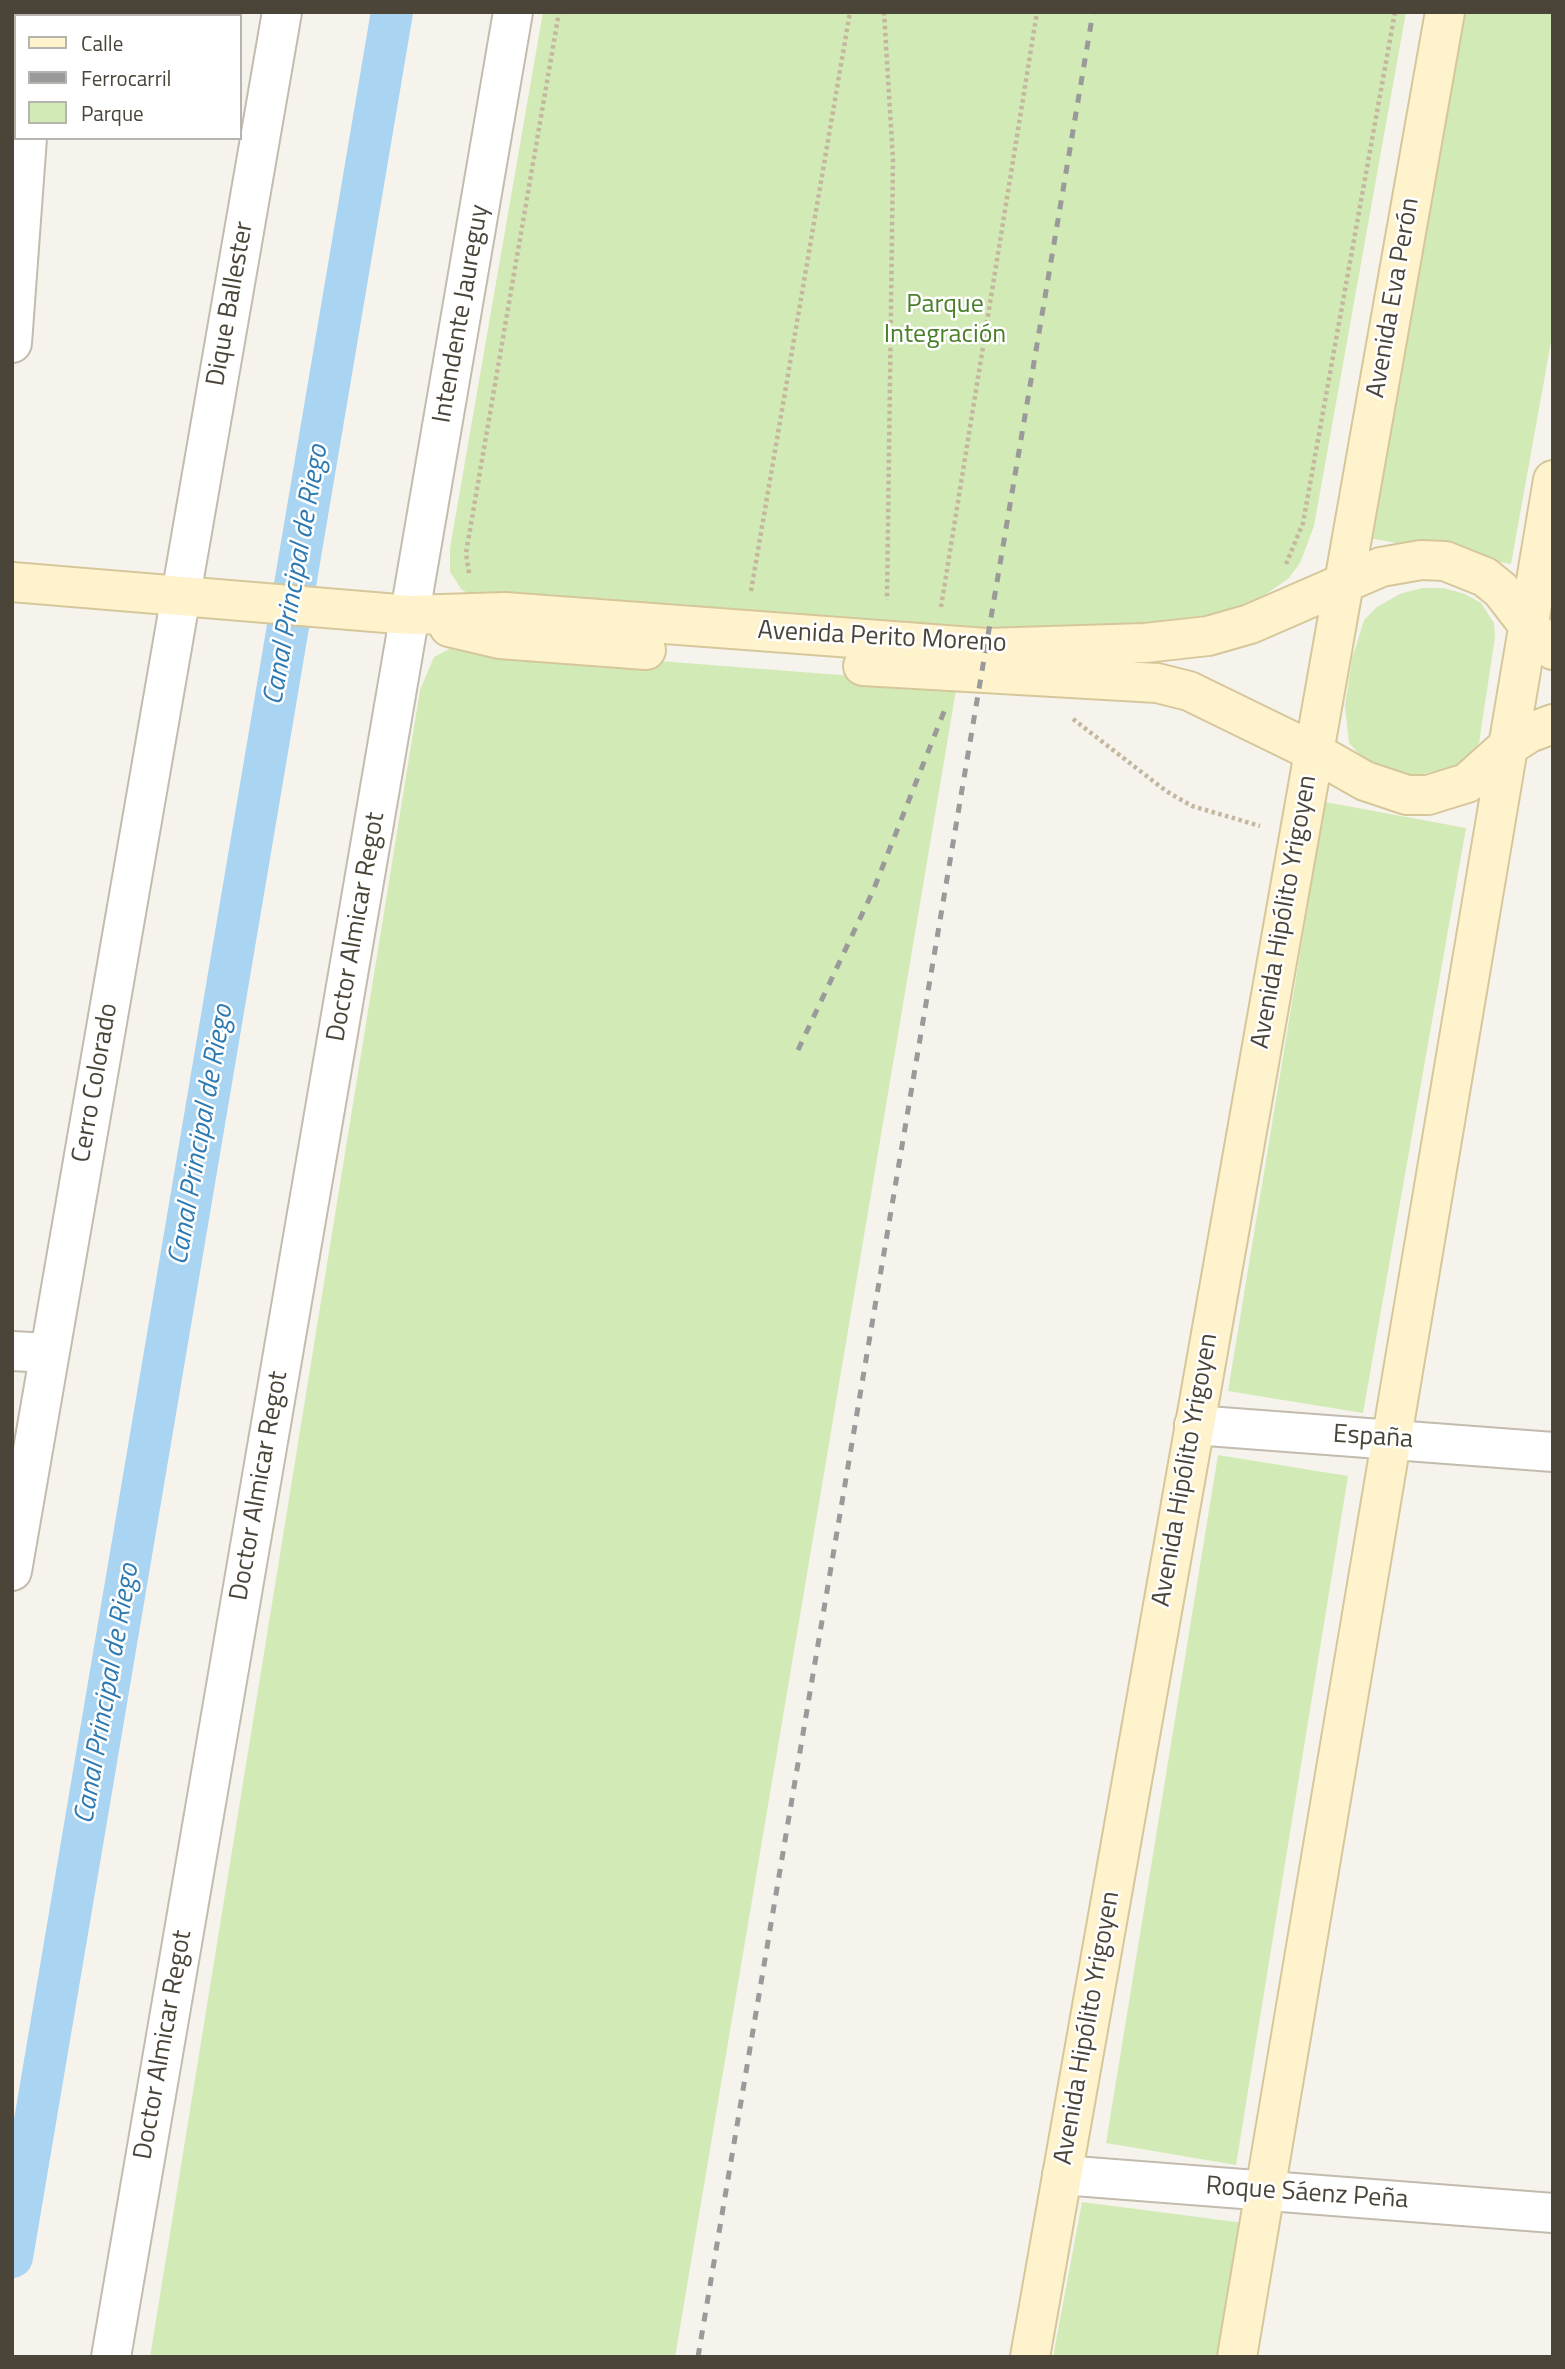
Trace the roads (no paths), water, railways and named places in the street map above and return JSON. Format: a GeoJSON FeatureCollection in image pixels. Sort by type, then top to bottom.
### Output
{"type":"FeatureCollection","features":[{"type":"Feature","properties":{"kind":"main road","name":"Avenida Eva Perón"},"geometry":{"type":"LineString","coordinates":[[1343,583],[1444,12]]}},
{"type":"Feature","properties":{"kind":"main road"},"geometry":{"type":"LineString","coordinates":[[1237,2357],[1506,748],[1540,637],[1553,480]]}},
{"type":"Feature","properties":{"kind":"main road"},"geometry":{"type":"LineString","coordinates":[[1343,583],[1360,574],[1402,561],[1445,561],[1485,577],[1501,590],[1540,637]]}},
{"type":"Feature","properties":{"kind":"main road","name":"Avenida Perito Moreno"},"geometry":{"type":"LineString","coordinates":[[12,582],[410,615],[505,612],[986,649],[1197,638],[1250,624],[1343,583]]}},
{"type":"Feature","properties":{"kind":"main road","name":"Avenida Hipólito Yrigoyen"},"geometry":{"type":"LineString","coordinates":[[1030,2357],[1343,583]]}},
{"type":"Feature","properties":{"kind":"main road","name":"Avenida Perito Moreno"},"geometry":{"type":"LineString","coordinates":[[12,609],[181,595]]}},
{"type":"Feature","properties":{"kind":"main road","name":"Avenida Perito Moreno"},"geometry":{"type":"LineString","coordinates":[[410,615],[500,639],[919,671],[1157,683],[1189,691],[1314,752]]}},
{"type":"Feature","properties":{"kind":"main road"},"geometry":{"type":"LineString","coordinates":[[1314,752],[1387,790],[1428,795],[1466,783],[1506,748],[1529,733],[1553,724]]}},
{"type":"Feature","properties":{"kind":"street","name":"Dique Ballester"},"geometry":{"type":"LineString","coordinates":[[181,595],[282,12]]}},
{"type":"Feature","properties":{"kind":"street","name":"Intendente Jaureguy"},"geometry":{"type":"LineString","coordinates":[[410,615],[513,12]]}},
{"type":"Feature","properties":{"kind":"street"},"geometry":{"type":"LineString","coordinates":[[12,343],[27,140]]}},
{"type":"Feature","properties":{"kind":"street","name":"Cerro Colorado"},"geometry":{"type":"LineString","coordinates":[[12,1571],[31,1352],[181,595]]}},
{"type":"Feature","properties":{"kind":"street","name":"Doctor Almicar Regot"},"geometry":{"type":"LineString","coordinates":[[111,2357],[410,615]]}},
{"type":"Feature","properties":{"kind":"street","name":"España"},"geometry":{"type":"LineString","coordinates":[[1194,1425],[1553,1452]]}},
{"type":"Feature","properties":{"kind":"street","name":"Roque Sáenz Peña"},"geometry":{"type":"LineString","coordinates":[[1062,2175],[1553,2213]]}},
{"type":"Feature","properties":{"kind":"waterway","name":"Canal Principal de Riego"},"geometry":{"type":"LineString","coordinates":[[12,2257],[392,12]]}},
{"type":"Feature","properties":{"kind":"railway"},"geometry":{"type":"LineString","coordinates":[[698,2357],[1093,12]]}},
{"type":"Feature","properties":{"kind":"railway"},"geometry":{"type":"LineString","coordinates":[[798,1050],[873,891],[945,709]]}},
{"type":"Feature","properties":{"kind":"park label","name":"Parque Integración"},"geometry":{"type":"Point","coordinates":[945,321]}}]}
